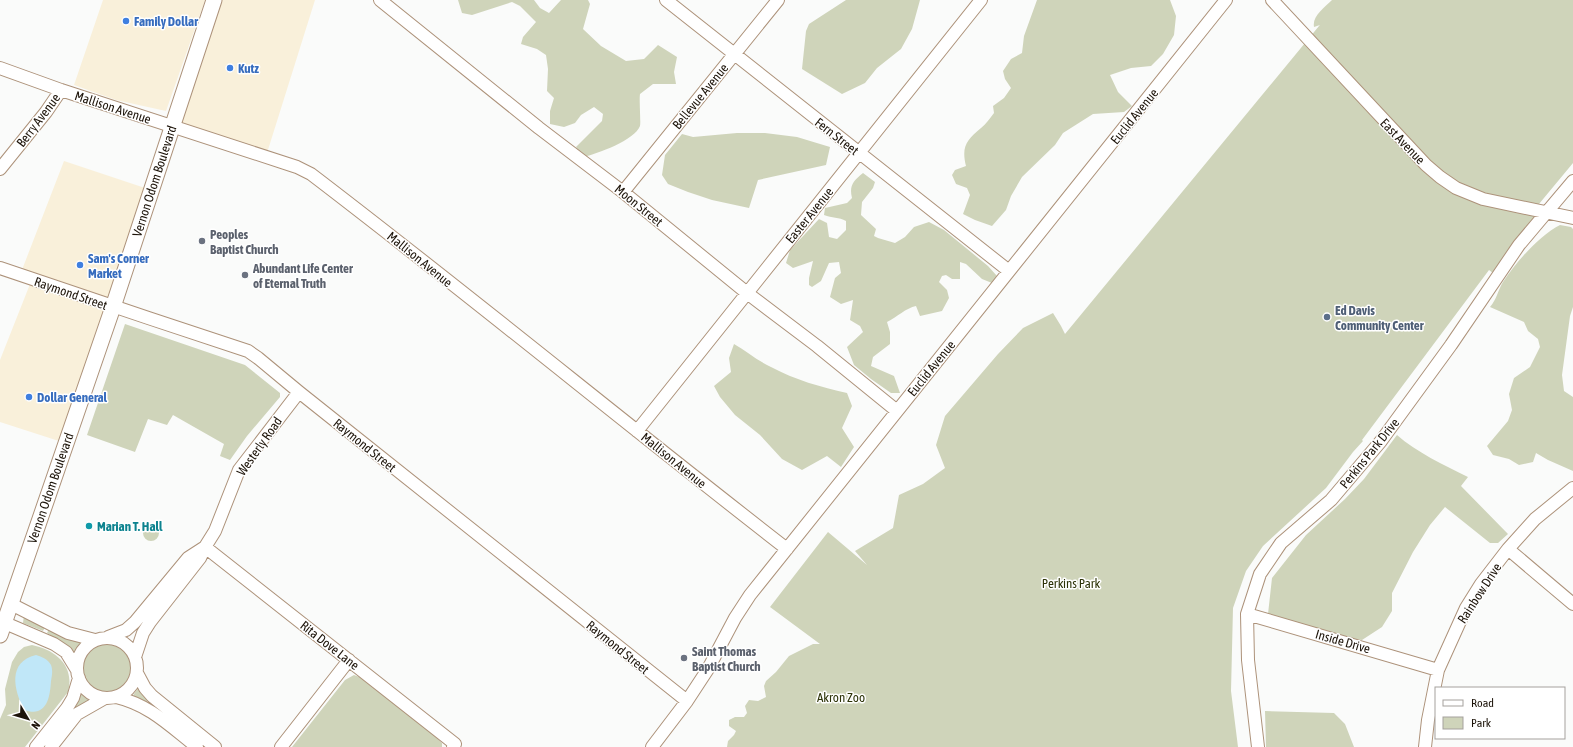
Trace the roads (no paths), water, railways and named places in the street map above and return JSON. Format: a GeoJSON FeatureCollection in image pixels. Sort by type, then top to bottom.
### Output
{"type":"FeatureCollection","features":[{"type":"Feature","properties":{"kind":"main road","name":"Vernon Odom Boulevard"},"geometry":{"type":"LineString","coordinates":[[2,629],[113,307],[214,0]]}},
{"type":"Feature","properties":{"kind":"street","name":"Moon Street"},"geometry":{"type":"LineString","coordinates":[[380,0],[539,128],[623,192],[747,293],[817,346],[897,411]]}},
{"type":"Feature","properties":{"kind":"street","name":"Fern Street"},"geometry":{"type":"LineString","coordinates":[[666,0],[1009,271]]}},
{"type":"Feature","properties":{"kind":"street","name":"Bellevue Avenue"},"geometry":{"type":"LineString","coordinates":[[623,192],[778,0]]}},
{"type":"Feature","properties":{"kind":"street","name":"Easter Avenue"},"geometry":{"type":"LineString","coordinates":[[637,431],[982,0]]}},
{"type":"Feature","properties":{"kind":"street","name":"Euclid Avenue"},"geometry":{"type":"LineString","coordinates":[[652,747],[687,701],[708,669],[735,618],[750,595],[1226,0]]}},
{"type":"Feature","properties":{"kind":"street","name":"East Avenue"},"geometry":{"type":"LineString","coordinates":[[1272,0],[1426,165],[1440,177],[1456,188],[1483,199],[1573,218]]}},
{"type":"Feature","properties":{"kind":"street","name":"Mallison Avenue"},"geometry":{"type":"LineString","coordinates":[[0,68],[311,174],[561,369],[787,549]]}},
{"type":"Feature","properties":{"kind":"street","name":"Berry Avenue"},"geometry":{"type":"LineString","coordinates":[[0,169],[46,112],[61,90]]}},
{"type":"Feature","properties":{"kind":"street","name":"Perkins Park Drive"},"geometry":{"type":"LineString","coordinates":[[1258,747],[1248,660],[1247,614],[1260,574],[1275,550],[1294,530],[1331,500],[1372,451],[1451,345],[1519,245],[1545,212],[1573,181]]}},
{"type":"Feature","properties":{"kind":"street","name":"Raymond Street"},"geometry":{"type":"LineString","coordinates":[[0,268],[248,351],[687,701]]}},
{"type":"Feature","properties":{"kind":"street","name":"Westerly Road"},"geometry":{"type":"LineString","coordinates":[[135,657],[143,633],[150,622],[200,558],[215,531],[239,470],[299,392]]}},
{"type":"Feature","properties":{"kind":"street","name":"Rainbow Drive"},"geometry":{"type":"LineString","coordinates":[[1425,747],[1428,720],[1438,670],[1466,608],[1481,584],[1508,549],[1535,520],[1573,488]]}},
{"type":"Feature","properties":{"kind":"street","name":"Westerly Road"},"geometry":{"type":"LineString","coordinates":[[108,638],[126,630],[138,620],[188,558],[205,547]]}},
{"type":"Feature","properties":{"kind":"street","name":"Rita Dove Lane"},"geometry":{"type":"LineString","coordinates":[[205,547],[349,660],[454,746]]}},
{"type":"Feature","properties":{"kind":"street"},"geometry":{"type":"LineString","coordinates":[[1508,549],[1573,604]]}},
{"type":"Feature","properties":{"kind":"street"},"geometry":{"type":"LineString","coordinates":[[11,604],[68,633],[95,640],[108,638],[117,639],[125,643],[131,649],[135,657],[137,673],[130,688],[123,693],[110,697],[77,714],[51,747]]}},
{"type":"Feature","properties":{"kind":"street","name":"Inside Drive"},"geometry":{"type":"LineString","coordinates":[[1247,614],[1438,670]]}},
{"type":"Feature","properties":{"kind":"street"},"geometry":{"type":"LineString","coordinates":[[2,629],[54,644],[66,652],[83,686],[89,692],[96,696],[131,700],[145,707],[155,713],[197,747]]}},
{"type":"Feature","properties":{"kind":"street"},"geometry":{"type":"LineString","coordinates":[[36,747],[68,708],[73,698],[78,674],[78,663],[84,649],[95,640]]}},
{"type":"Feature","properties":{"kind":"street"},"geometry":{"type":"LineString","coordinates":[[280,747],[349,660]]}},
{"type":"Feature","properties":{"kind":"street"},"geometry":{"type":"LineString","coordinates":[[137,673],[145,688],[152,696],[215,747]]}},
{"type":"Feature","properties":{"kind":"water"},"geometry":{"type":"Polygon","coordinates":[[[36,655],[43,657],[48,661],[51,665],[52,673],[50,693],[46,704],[42,709],[32,712],[24,710],[20,702],[15,678],[20,664],[36,655]]]}},
{"type":"Feature","properties":{"kind":"place","name":"Family Dollar"},"geometry":{"type":"Point","coordinates":[126,21]}},
{"type":"Feature","properties":{"kind":"place","name":"Kutz"},"geometry":{"type":"Point","coordinates":[230,68]}},
{"type":"Feature","properties":{"kind":"place","name":"Peoples Baptist Church"},"geometry":{"type":"Point","coordinates":[202,241]}},
{"type":"Feature","properties":{"kind":"place","name":"Sam's Corner Market"},"geometry":{"type":"Point","coordinates":[80,265]}},
{"type":"Feature","properties":{"kind":"place","name":"Abundant Life Center of Eternal Truth"},"geometry":{"type":"Point","coordinates":[245,275]}},
{"type":"Feature","properties":{"kind":"place","name":"Ed Davis Community Center"},"geometry":{"type":"Point","coordinates":[1327,317]}},
{"type":"Feature","properties":{"kind":"place","name":"Dollar General"},"geometry":{"type":"Point","coordinates":[29,397]}},
{"type":"Feature","properties":{"kind":"place","name":"Marian T. Hall"},"geometry":{"type":"Point","coordinates":[89,526]}},
{"type":"Feature","properties":{"kind":"place","name":"Saint Thomas Baptist Church"},"geometry":{"type":"Point","coordinates":[684,658]}},
{"type":"Feature","properties":{"kind":"park label","name":"Perkins Park"},"geometry":{"type":"Point","coordinates":[1071,583]}},
{"type":"Feature","properties":{"kind":"park label","name":"Akron Zoo"},"geometry":{"type":"Point","coordinates":[841,697]}}]}
